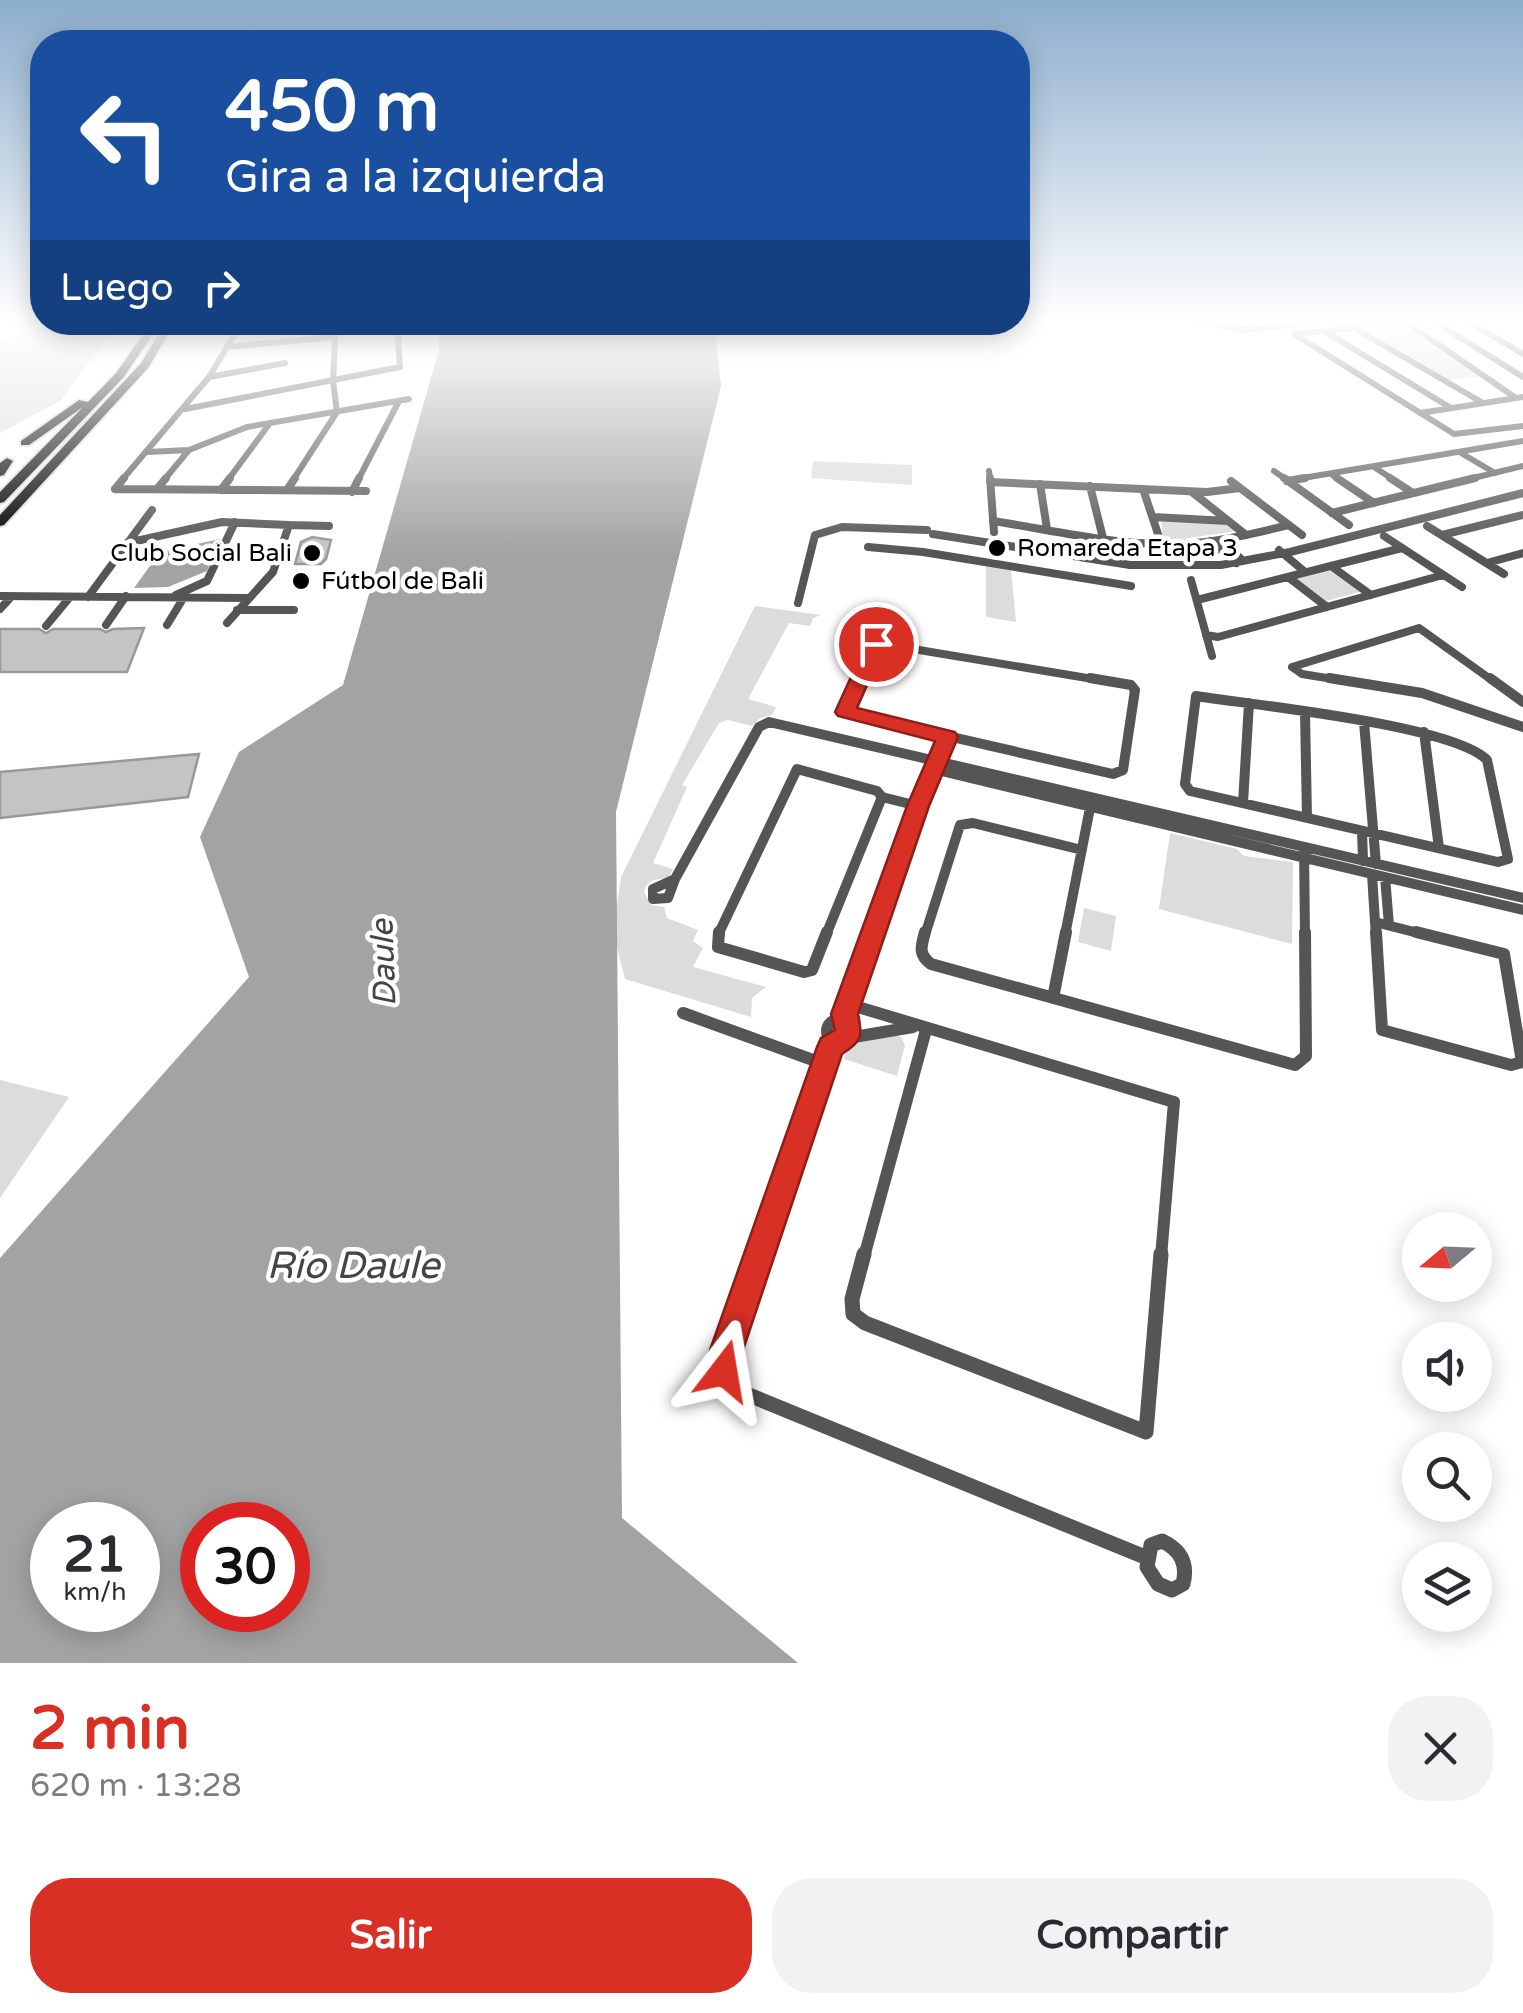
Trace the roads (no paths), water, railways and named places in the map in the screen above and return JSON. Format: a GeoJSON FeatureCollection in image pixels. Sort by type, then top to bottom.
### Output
{"type":"FeatureCollection","features":[{"type":"Feature","properties":{"kind":"highway"},"geometry":{"type":"LineString","coordinates":[[26,443],[88,399]]}},
{"type":"Feature","properties":{"kind":"highway"},"geometry":{"type":"LineString","coordinates":[[0,500],[98,399]]}},
{"type":"Feature","properties":{"kind":"highway"},"geometry":{"type":"LineString","coordinates":[[0,522],[114,399]]}},
{"type":"Feature","properties":{"kind":"street"},"geometry":{"type":"LineString","coordinates":[[193,399],[113,491],[366,492]]}},
{"type":"Feature","properties":{"kind":"street"},"geometry":{"type":"LineString","coordinates":[[185,409],[240,399]]}},
{"type":"Feature","properties":{"kind":"street"},"geometry":{"type":"LineString","coordinates":[[287,490],[336,412],[335,399]]}},
{"type":"Feature","properties":{"kind":"street"},"geometry":{"type":"LineString","coordinates":[[1396,399],[1447,430],[1463,435],[1523,424]]}},
{"type":"Feature","properties":{"kind":"street"},"geometry":{"type":"LineString","coordinates":[[1435,399],[1451,408]]}},
{"type":"Feature","properties":{"kind":"street"},"geometry":{"type":"LineString","coordinates":[[1476,399],[1484,403]]}},
{"type":"Feature","properties":{"kind":"street"},"geometry":{"type":"LineString","coordinates":[[1419,413],[1519,399]]}},
{"type":"Feature","properties":{"kind":"street"},"geometry":{"type":"LineString","coordinates":[[147,452],[189,450],[246,427],[409,400]]}},
{"type":"Feature","properties":{"kind":"street"},"geometry":{"type":"LineString","coordinates":[[352,492],[399,402]]}},
{"type":"Feature","properties":{"kind":"street"},"geometry":{"type":"LineString","coordinates":[[221,490],[270,424]]}},
{"type":"Feature","properties":{"kind":"street"},"geometry":{"type":"LineString","coordinates":[[1510,434],[1523,441]]}},
{"type":"Feature","properties":{"kind":"street"},"geometry":{"type":"LineString","coordinates":[[1287,481],[1523,441]]}},
{"type":"Feature","properties":{"kind":"street"},"geometry":{"type":"LineString","coordinates":[[157,489],[189,450]]}},
{"type":"Feature","properties":{"kind":"street"},"geometry":{"type":"LineString","coordinates":[[1460,452],[1495,473]]}},
{"type":"Feature","properties":{"kind":"street"},"geometry":{"type":"LineString","coordinates":[[1332,513],[1523,466]]}},
{"type":"Feature","properties":{"kind":"street"},"geometry":{"type":"LineString","coordinates":[[1373,467],[1413,493]]}},
{"type":"Feature","properties":{"kind":"street"},"geometry":{"type":"LineString","coordinates":[[989,471],[994,532]]}},
{"type":"Feature","properties":{"kind":"street"},"geometry":{"type":"LineString","coordinates":[[1274,471],[1348,525]]}},
{"type":"Feature","properties":{"kind":"street"},"geometry":{"type":"LineString","coordinates":[[1330,474],[1374,503]]}},
{"type":"Feature","properties":{"kind":"street"},"geometry":{"type":"LineString","coordinates":[[1230,481],[1302,535]]}},
{"type":"Feature","properties":{"kind":"street"},"geometry":{"type":"LineString","coordinates":[[990,482],[1192,491],[1240,488]]}},
{"type":"Feature","properties":{"kind":"street"},"geometry":{"type":"LineString","coordinates":[[1040,484],[1048,529]]}},
{"type":"Feature","properties":{"kind":"street"},"geometry":{"type":"LineString","coordinates":[[1090,486],[1103,538]]}},
{"type":"Feature","properties":{"kind":"street"},"geometry":{"type":"LineString","coordinates":[[1143,489],[1161,544]]}},
{"type":"Feature","properties":{"kind":"street"},"geometry":{"type":"LineString","coordinates":[[798,603],[815,535],[842,527],[932,530],[1153,567],[1238,560],[1523,490]]}},
{"type":"Feature","properties":{"kind":"street"},"geometry":{"type":"LineString","coordinates":[[1279,551],[1290,552],[1523,490]]}},
{"type":"Feature","properties":{"kind":"street"},"geometry":{"type":"LineString","coordinates":[[1192,491],[1246,534]]}},
{"type":"Feature","properties":{"kind":"street"},"geometry":{"type":"LineString","coordinates":[[88,597],[152,510]]}},
{"type":"Feature","properties":{"kind":"street"},"geometry":{"type":"LineString","coordinates":[[1442,535],[1523,515]]}},
{"type":"Feature","properties":{"kind":"street"},"geometry":{"type":"LineString","coordinates":[[1152,517],[1228,521]]}},
{"type":"Feature","properties":{"kind":"street"},"geometry":{"type":"LineString","coordinates":[[994,521],[1161,544],[1221,540],[1289,525]]}},
{"type":"Feature","properties":{"kind":"street"},"geometry":{"type":"LineString","coordinates":[[128,542],[235,522],[329,526]]}},
{"type":"Feature","properties":{"kind":"street"},"geometry":{"type":"LineString","coordinates":[[204,598],[207,580],[235,522]]}},
{"type":"Feature","properties":{"kind":"street"},"geometry":{"type":"LineString","coordinates":[[227,623],[276,567],[290,526]]}},
{"type":"Feature","properties":{"kind":"street"},"geometry":{"type":"LineString","coordinates":[[1427,526],[1504,574]]}},
{"type":"Feature","properties":{"kind":"street"},"geometry":{"type":"LineString","coordinates":[[1384,536],[1462,587]]}},
{"type":"Feature","properties":{"kind":"street"},"geometry":{"type":"LineString","coordinates":[[1221,540],[1238,560]]}},
{"type":"Feature","properties":{"kind":"street"},"geometry":{"type":"LineString","coordinates":[[1210,541],[1228,559]]}},
{"type":"Feature","properties":{"kind":"street"},"geometry":{"type":"LineString","coordinates":[[1001,543],[1126,560],[1238,560]]}},
{"type":"Feature","properties":{"kind":"street"},"geometry":{"type":"LineString","coordinates":[[989,562],[1001,543]]}},
{"type":"Feature","properties":{"kind":"street"},"geometry":{"type":"LineString","coordinates":[[1000,564],[1001,543]]}},
{"type":"Feature","properties":{"kind":"street"},"geometry":{"type":"LineString","coordinates":[[868,548],[989,562],[1131,586]]}},
{"type":"Feature","properties":{"kind":"street"},"geometry":{"type":"LineString","coordinates":[[1197,600],[1402,548]]}},
{"type":"Feature","properties":{"kind":"street"},"geometry":{"type":"LineString","coordinates":[[1279,551],[1310,571]]}},
{"type":"Feature","properties":{"kind":"street"},"geometry":{"type":"LineString","coordinates":[[1290,552],[1310,571]]}},
{"type":"Feature","properties":{"kind":"street"},"geometry":{"type":"LineString","coordinates":[[1486,563],[1523,554]]}},
{"type":"Feature","properties":{"kind":"street"},"geometry":{"type":"LineString","coordinates":[[1331,566],[1371,595]]}},
{"type":"Feature","properties":{"kind":"street"},"geometry":{"type":"LineString","coordinates":[[1206,635],[1218,636],[1443,575]]}},
{"type":"Feature","properties":{"kind":"street"},"geometry":{"type":"LineString","coordinates":[[1288,577],[1327,607]]}},
{"type":"Feature","properties":{"kind":"street"},"geometry":{"type":"LineString","coordinates":[[172,597],[207,580]]}},
{"type":"Feature","properties":{"kind":"street"},"geometry":{"type":"LineString","coordinates":[[1191,580],[1212,656]]}},
{"type":"Feature","properties":{"kind":"street"},"geometry":{"type":"LineString","coordinates":[[223,597],[260,584]]}},
{"type":"Feature","properties":{"kind":"street"},"geometry":{"type":"LineString","coordinates":[[0,609],[3,596],[248,598]]}},
{"type":"Feature","properties":{"kind":"street"},"geometry":{"type":"LineString","coordinates":[[106,625],[126,596]]}},
{"type":"Feature","properties":{"kind":"street"},"geometry":{"type":"LineString","coordinates":[[46,626],[70,597]]}},
{"type":"Feature","properties":{"kind":"street"},"geometry":{"type":"LineString","coordinates":[[166,625],[184,597]]}},
{"type":"Feature","properties":{"kind":"street"},"geometry":{"type":"LineString","coordinates":[[236,610],[294,610]]}},
{"type":"Feature","properties":{"kind":"street"},"geometry":{"type":"LineString","coordinates":[[1523,702],[1419,628],[1292,668],[1302,674],[1422,693],[1523,727]]}},
{"type":"Feature","properties":{"kind":"street"},"geometry":{"type":"LineString","coordinates":[[878,643],[1128,684],[1135,689],[1120,774],[846,712],[881,629]]}},
{"type":"Feature","properties":{"kind":"street"},"geometry":{"type":"LineString","coordinates":[[1194,698],[1248,703],[1424,732],[1486,756],[1506,861],[1193,792],[1185,784],[1194,698]]}},
{"type":"Feature","properties":{"kind":"street"},"geometry":{"type":"LineString","coordinates":[[1244,804],[1248,703]]}},
{"type":"Feature","properties":{"kind":"street"},"geometry":{"type":"LineString","coordinates":[[1305,712],[1307,818]]}},
{"type":"Feature","properties":{"kind":"street"},"geometry":{"type":"LineString","coordinates":[[1364,722],[1367,832],[1374,869],[1376,922],[1382,1030],[1511,1065],[1522,1062],[1504,954],[1376,922]]}},
{"type":"Feature","properties":{"kind":"street"},"geometry":{"type":"LineString","coordinates":[[675,879],[763,723],[1374,869],[1523,898]]}},
{"type":"Feature","properties":{"kind":"street"},"geometry":{"type":"LineString","coordinates":[[1424,732],[1440,848]]}},
{"type":"Feature","properties":{"kind":"street"},"geometry":{"type":"LineString","coordinates":[[935,734],[932,761],[918,806],[824,1064],[726,1350],[724,1371],[728,1382],[746,1395],[1146,1557]]}},
{"type":"Feature","properties":{"kind":"street"},"geometry":{"type":"LineString","coordinates":[[932,761],[948,737]]}},
{"type":"Feature","properties":{"kind":"street"},"geometry":{"type":"LineString","coordinates":[[932,761],[1090,808],[1363,861],[1385,878],[1523,910]]}},
{"type":"Feature","properties":{"kind":"street"},"geometry":{"type":"LineString","coordinates":[[882,797],[812,970],[804,972],[718,947],[716,939],[797,770],[918,806]]}},
{"type":"Feature","properties":{"kind":"street"},"geometry":{"type":"LineString","coordinates":[[1052,998],[1090,808]]}},
{"type":"Feature","properties":{"kind":"street"},"geometry":{"type":"LineString","coordinates":[[1082,850],[973,823],[960,825],[920,949],[922,958],[930,964],[1290,1064],[1301,1063],[1306,1056],[1303,852]]}},
{"type":"Feature","properties":{"kind":"street"},"geometry":{"type":"LineString","coordinates":[[1363,861],[1367,832]]}},
{"type":"Feature","properties":{"kind":"street"},"geometry":{"type":"LineString","coordinates":[[1385,878],[1389,925]]}},
{"type":"Feature","properties":{"kind":"street"},"geometry":{"type":"LineString","coordinates":[[684,1013],[824,1064]]}},
{"type":"Feature","properties":{"kind":"street"},"geometry":{"type":"LineString","coordinates":[[840,1028],[920,1029],[1174,1102],[1146,1432],[880,1329],[854,1314],[852,1299],[920,1029]]}},
{"type":"Feature","properties":{"kind":"street"},"geometry":{"type":"LineString","coordinates":[[840,1028],[920,1029]]}},
{"type":"Feature","properties":{"kind":"water","name":"Río Daule"},"geometry":{"type":"Polygon","coordinates":[[[425,399],[718,399],[616,812],[622,1518],[798,1663],[0,1663],[0,1258],[249,977],[200,837],[239,752],[343,685],[425,399]]]}},
{"type":"Feature","properties":{"kind":"water"},"geometry":{"type":"Polygon","coordinates":[[[220,539],[207,571],[168,587],[134,588],[160,552],[220,539]]]}},
{"type":"Feature","properties":{"kind":"place","name":"Romareda Etapa 3"},"geometry":{"type":"Point","coordinates":[997,548]}},
{"type":"Feature","properties":{"kind":"place","name":"Club Social Bali"},"geometry":{"type":"Point","coordinates":[312,553]}},
{"type":"Feature","properties":{"kind":"place","name":"Fútbol de Bali"},"geometry":{"type":"Point","coordinates":[301,581]}},
{"type":"Feature","properties":{"kind":"water label","name":"Daule"},"geometry":{"type":"Point","coordinates":[384,963]}}]}
